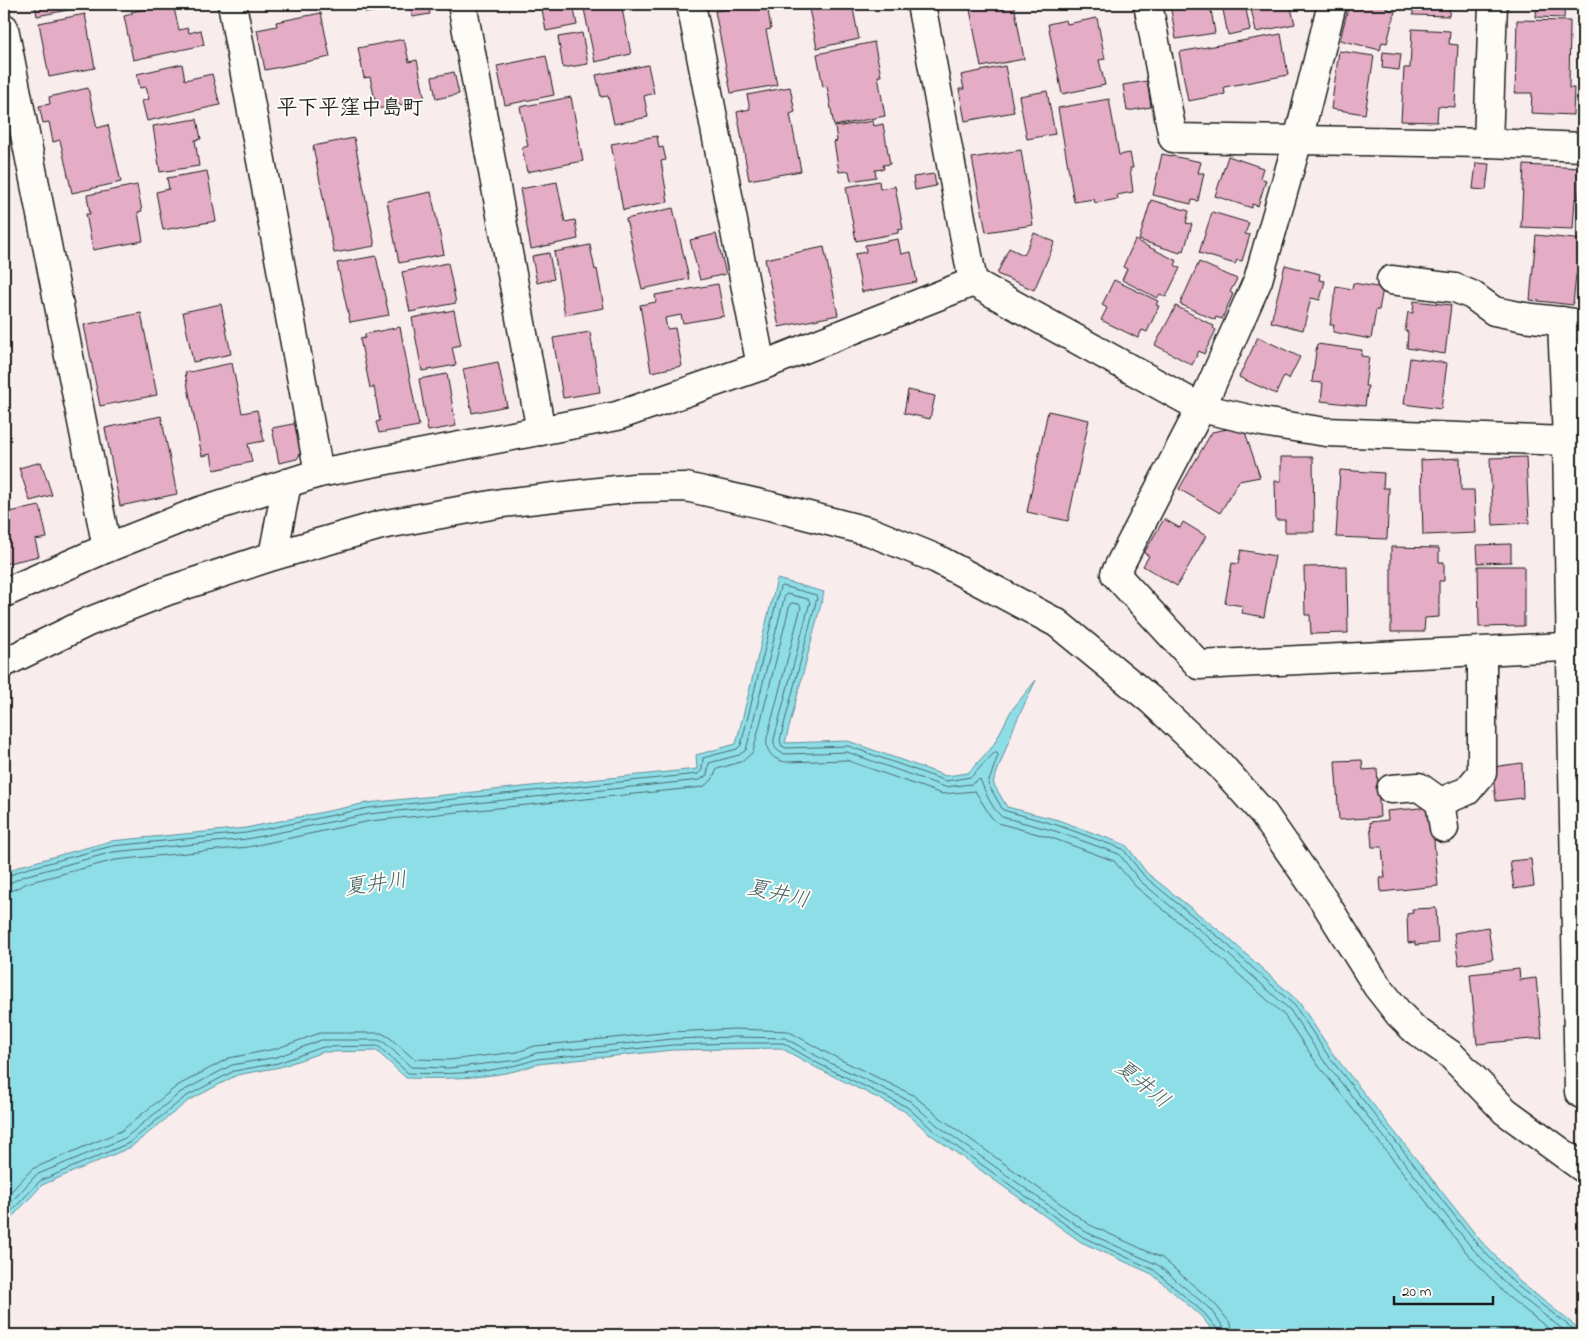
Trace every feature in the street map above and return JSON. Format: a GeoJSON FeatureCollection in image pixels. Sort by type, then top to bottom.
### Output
{"type":"FeatureCollection","features":[{"type":"Feature","properties":{"kind":"street"},"geometry":{"type":"LineString","coordinates":[[232,4],[319,473]]}},
{"type":"Feature","properties":{"kind":"street"},"geometry":{"type":"LineString","coordinates":[[462,4],[541,431]]}},
{"type":"Feature","properties":{"kind":"street"},"geometry":{"type":"LineString","coordinates":[[691,4],[761,366]]}},
{"type":"Feature","properties":{"kind":"street"},"geometry":{"type":"LineString","coordinates":[[921,4],[973,282]]}},
{"type":"Feature","properties":{"kind":"street"},"geometry":{"type":"LineString","coordinates":[[1148,4],[1173,138],[1488,143],[1583,147]]}},
{"type":"Feature","properties":{"kind":"street"},"geometry":{"type":"LineString","coordinates":[[1332,4],[1298,140],[1258,280],[1201,408],[1115,574],[1199,665],[1577,647]]}},
{"type":"Feature","properties":{"kind":"street"},"geometry":{"type":"LineString","coordinates":[[1488,143],[1493,4]]}},
{"type":"Feature","properties":{"kind":"street"},"geometry":{"type":"LineString","coordinates":[[4,28],[107,548]]}},
{"type":"Feature","properties":{"kind":"street"},"geometry":{"type":"LineString","coordinates":[[1391,280],[1455,288],[1472,295],[1494,311],[1524,318],[1573,322],[1567,441],[1577,647],[1580,957],[1579,1092],[1583,1095]]}},
{"type":"Feature","properties":{"kind":"street"},"geometry":{"type":"LineString","coordinates":[[4,593],[107,548],[200,511],[319,473],[617,416],[761,366],[973,282]]}},
{"type":"Feature","properties":{"kind":"street"},"geometry":{"type":"LineString","coordinates":[[973,282],[1201,408],[1262,422],[1326,432],[1567,441]]}},
{"type":"Feature","properties":{"kind":"street"},"geometry":{"type":"LineString","coordinates":[[273,556],[287,483]]}},
{"type":"Feature","properties":{"kind":"street"},"geometry":{"type":"LineString","coordinates":[[4,664],[88,622],[167,591],[273,556],[381,525],[493,505],[661,487],[686,487],[871,532],[937,559],[1057,623],[1152,701],[1220,765],[1263,814],[1324,901],[1376,986],[1399,1014],[1415,1030],[1450,1054],[1505,1111],[1583,1168]]}},
{"type":"Feature","properties":{"kind":"street"},"geometry":{"type":"LineString","coordinates":[[1440,802],[1467,791],[1482,773],[1482,652]]}},
{"type":"Feature","properties":{"kind":"street"},"geometry":{"type":"LineString","coordinates":[[1391,789],[1419,787],[1440,802],[1444,828]]}},
{"type":"Feature","properties":{"kind":"water","name":"夏井川"},"geometry":{"type":"Polygon","coordinates":[[[777,579],[824,592],[785,743],[848,741],[946,776],[968,773],[993,746],[1011,711],[1036,680],[1015,724],[993,783],[1007,807],[1058,820],[1126,845],[1147,873],[1226,936],[1299,1002],[1333,1054],[1480,1240],[1520,1282],[1583,1332],[1583,1335],[1216,1335],[1201,1316],[1152,1274],[1081,1242],[930,1134],[904,1111],[781,1048],[673,1050],[537,1064],[507,1073],[473,1077],[438,1078],[406,1078],[377,1051],[323,1052],[280,1067],[237,1075],[188,1101],[131,1147],[42,1185],[4,1226],[4,874],[20,866],[111,841],[246,828],[367,803],[697,769],[696,755],[736,744],[777,579]]]}},
{"type":"Feature","properties":{"kind":"building"},"geometry":{"type":"Polygon","coordinates":[[[35,4],[83,4],[83,7],[37,16],[35,4]]]}},
{"type":"Feature","properties":{"kind":"building"},"geometry":{"type":"Polygon","coordinates":[[[173,4],[179,30],[188,28],[189,33],[201,30],[204,45],[133,60],[124,16],[132,14],[131,12],[173,4]]]}},
{"type":"Feature","properties":{"kind":"building"},"geometry":{"type":"Polygon","coordinates":[[[355,4],[397,4],[398,7],[366,13],[366,8],[356,10],[355,4]]]}},
{"type":"Feature","properties":{"kind":"building"},"geometry":{"type":"Polygon","coordinates":[[[410,4],[428,4],[430,14],[412,17],[410,4]]]}},
{"type":"Feature","properties":{"kind":"building"},"geometry":{"type":"Polygon","coordinates":[[[541,4],[573,4],[577,25],[546,31],[541,4]]]}},
{"type":"Feature","properties":{"kind":"building"},"geometry":{"type":"Polygon","coordinates":[[[583,4],[621,4],[631,54],[595,62],[583,4]]]}},
{"type":"Feature","properties":{"kind":"building"},"geometry":{"type":"Polygon","coordinates":[[[753,4],[767,4],[771,29],[766,30],[777,85],[731,93],[715,11],[753,4]]]}},
{"type":"Feature","properties":{"kind":"building"},"geometry":{"type":"Polygon","coordinates":[[[808,4],[852,4],[859,39],[817,48],[808,4]]]}},
{"type":"Feature","properties":{"kind":"building"},"geometry":{"type":"Polygon","coordinates":[[[969,4],[1014,4],[1024,59],[981,67],[969,4]]]}},
{"type":"Feature","properties":{"kind":"building"},"geometry":{"type":"Polygon","coordinates":[[[1170,4],[1210,4],[1215,33],[1176,39],[1170,4]]]}},
{"type":"Feature","properties":{"kind":"building"},"geometry":{"type":"Polygon","coordinates":[[[1245,4],[1250,30],[1228,35],[1222,5],[1245,4]]]}},
{"type":"Feature","properties":{"kind":"building"},"geometry":{"type":"Polygon","coordinates":[[[1250,4],[1290,4],[1295,24],[1256,32],[1250,4]]]}},
{"type":"Feature","properties":{"kind":"building"},"geometry":{"type":"Polygon","coordinates":[[[1349,4],[1387,4],[1386,9],[1395,11],[1387,43],[1382,42],[1380,50],[1340,40],[1349,4]]]}},
{"type":"Feature","properties":{"kind":"building"},"geometry":{"type":"Polygon","coordinates":[[[1406,4],[1450,4],[1449,16],[1413,15],[1413,5],[1406,4]]]}},
{"type":"Feature","properties":{"kind":"building"},"geometry":{"type":"Polygon","coordinates":[[[1537,4],[1565,5],[1564,18],[1536,17],[1537,4]]]}},
{"type":"Feature","properties":{"kind":"building"},"geometry":{"type":"Polygon","coordinates":[[[321,13],[330,57],[265,70],[257,30],[277,26],[276,22],[321,13]]]}},
{"type":"Feature","properties":{"kind":"building"},"geometry":{"type":"Polygon","coordinates":[[[85,14],[95,68],[49,77],[39,23],[85,14]]]}},
{"type":"Feature","properties":{"kind":"building"},"geometry":{"type":"Polygon","coordinates":[[[1097,18],[1105,59],[1099,60],[1105,85],[1062,94],[1048,24],[1066,20],[1067,24],[1097,18]]]}},
{"type":"Feature","properties":{"kind":"building"},"geometry":{"type":"Polygon","coordinates":[[[1517,20],[1570,21],[1569,88],[1574,88],[1573,115],[1531,113],[1532,93],[1515,93],[1517,20]]]}},
{"type":"Feature","properties":{"kind":"building"},"geometry":{"type":"Polygon","coordinates":[[[1412,29],[1450,31],[1449,44],[1458,45],[1455,107],[1438,106],[1437,122],[1401,121],[1404,68],[1410,68],[1412,29]]]}},
{"type":"Feature","properties":{"kind":"building"},"geometry":{"type":"Polygon","coordinates":[[[582,33],[588,64],[563,68],[558,37],[582,33]]]}},
{"type":"Feature","properties":{"kind":"building"},"geometry":{"type":"Polygon","coordinates":[[[1281,34],[1288,75],[1224,87],[1225,94],[1188,101],[1179,52],[1281,34]]]}},
{"type":"Feature","properties":{"kind":"building"},"geometry":{"type":"Polygon","coordinates":[[[404,39],[409,62],[417,60],[425,100],[377,109],[370,77],[364,78],[358,48],[404,39]]]}},
{"type":"Feature","properties":{"kind":"building"},"geometry":{"type":"Polygon","coordinates":[[[874,42],[881,76],[878,76],[885,116],[834,126],[827,86],[823,87],[817,54],[874,42]]]}},
{"type":"Feature","properties":{"kind":"building"},"geometry":{"type":"Polygon","coordinates":[[[1339,51],[1374,56],[1365,114],[1331,109],[1339,51]]]}},
{"type":"Feature","properties":{"kind":"building"},"geometry":{"type":"Polygon","coordinates":[[[1383,52],[1401,54],[1399,70],[1382,68],[1383,52]]]}},
{"type":"Feature","properties":{"kind":"building"},"geometry":{"type":"Polygon","coordinates":[[[546,56],[554,95],[505,105],[497,66],[546,56]]]}},
{"type":"Feature","properties":{"kind":"building"},"geometry":{"type":"Polygon","coordinates":[[[182,64],[185,80],[212,74],[220,105],[147,121],[142,101],[149,99],[146,87],[140,88],[137,74],[182,64]]]}},
{"type":"Feature","properties":{"kind":"building"},"geometry":{"type":"Polygon","coordinates":[[[648,65],[654,93],[644,96],[648,117],[614,124],[608,96],[601,97],[596,75],[648,65]]]}},
{"type":"Feature","properties":{"kind":"building"},"geometry":{"type":"Polygon","coordinates":[[[1005,66],[1014,112],[965,121],[959,89],[964,89],[961,75],[1005,66]]]}},
{"type":"Feature","properties":{"kind":"building"},"geometry":{"type":"Polygon","coordinates":[[[454,72],[459,94],[436,99],[432,77],[454,72]]]}},
{"type":"Feature","properties":{"kind":"building"},"geometry":{"type":"Polygon","coordinates":[[[1147,81],[1151,107],[1127,111],[1123,85],[1147,81]]]}},
{"type":"Feature","properties":{"kind":"building"},"geometry":{"type":"Polygon","coordinates":[[[790,87],[795,112],[790,114],[801,171],[749,180],[737,112],[750,109],[747,95],[790,87]]]}},
{"type":"Feature","properties":{"kind":"building"},"geometry":{"type":"Polygon","coordinates":[[[88,88],[97,128],[108,125],[121,182],[72,193],[60,140],[53,142],[49,122],[43,123],[39,106],[50,104],[49,97],[88,88]]]}},
{"type":"Feature","properties":{"kind":"building"},"geometry":{"type":"Polygon","coordinates":[[[1047,91],[1055,134],[1027,139],[1019,96],[1047,91]]]}},
{"type":"Feature","properties":{"kind":"building"},"geometry":{"type":"Polygon","coordinates":[[[571,97],[583,161],[527,172],[522,148],[528,146],[520,107],[571,97]]]}},
{"type":"Feature","properties":{"kind":"building"},"geometry":{"type":"Polygon","coordinates":[[[1109,99],[1119,155],[1130,153],[1133,168],[1130,168],[1133,192],[1117,195],[1118,199],[1095,203],[1094,199],[1074,202],[1058,108],[1109,99]]]}},
{"type":"Feature","properties":{"kind":"building"},"geometry":{"type":"Polygon","coordinates":[[[197,119],[201,139],[195,140],[199,166],[160,172],[153,126],[197,119]]]}},
{"type":"Feature","properties":{"kind":"building"},"geometry":{"type":"Polygon","coordinates":[[[873,121],[874,126],[883,124],[890,164],[883,165],[884,169],[875,170],[876,177],[851,181],[849,171],[839,172],[834,142],[837,141],[835,127],[873,121]]]}},
{"type":"Feature","properties":{"kind":"building"},"geometry":{"type":"Polygon","coordinates":[[[657,136],[659,148],[663,147],[666,160],[661,161],[668,202],[623,210],[611,144],[657,136]]]}},
{"type":"Feature","properties":{"kind":"building"},"geometry":{"type":"Polygon","coordinates":[[[354,138],[375,246],[334,253],[313,146],[354,138]]]}},
{"type":"Feature","properties":{"kind":"building"},"geometry":{"type":"Polygon","coordinates":[[[1021,150],[1033,225],[986,232],[972,158],[1021,150]]]}},
{"type":"Feature","properties":{"kind":"building"},"geometry":{"type":"Polygon","coordinates":[[[1162,154],[1201,162],[1198,173],[1204,173],[1198,201],[1192,200],[1191,204],[1153,195],[1162,154]]]}},
{"type":"Feature","properties":{"kind":"building"},"geometry":{"type":"Polygon","coordinates":[[[1228,156],[1263,168],[1260,178],[1266,180],[1258,206],[1252,204],[1252,208],[1215,196],[1228,156]]]}},
{"type":"Feature","properties":{"kind":"building"},"geometry":{"type":"Polygon","coordinates":[[[1476,163],[1489,164],[1486,190],[1473,189],[1476,163]]]}},
{"type":"Feature","properties":{"kind":"building"},"geometry":{"type":"Polygon","coordinates":[[[1524,165],[1581,168],[1579,199],[1575,199],[1573,229],[1521,227],[1524,165]]]}},
{"type":"Feature","properties":{"kind":"building"},"geometry":{"type":"Polygon","coordinates":[[[207,171],[216,221],[163,230],[156,192],[169,189],[167,178],[207,171]]]}},
{"type":"Feature","properties":{"kind":"building"},"geometry":{"type":"Polygon","coordinates":[[[934,174],[936,186],[915,190],[913,177],[934,174]]]}},
{"type":"Feature","properties":{"kind":"building"},"geometry":{"type":"Polygon","coordinates":[[[879,181],[880,189],[895,186],[903,229],[898,230],[898,233],[856,241],[846,187],[879,181]]]}},
{"type":"Feature","properties":{"kind":"building"},"geometry":{"type":"Polygon","coordinates":[[[557,182],[565,222],[575,220],[578,239],[531,249],[520,189],[557,182]]]}},
{"type":"Feature","properties":{"kind":"building"},"geometry":{"type":"Polygon","coordinates":[[[4,184],[8,200],[4,200],[4,184]]]}},
{"type":"Feature","properties":{"kind":"building"},"geometry":{"type":"Polygon","coordinates":[[[137,185],[142,211],[138,212],[143,241],[93,250],[86,214],[90,214],[87,195],[137,185]]]}},
{"type":"Feature","properties":{"kind":"building"},"geometry":{"type":"Polygon","coordinates":[[[431,192],[444,254],[399,263],[387,201],[431,192]]]}},
{"type":"Feature","properties":{"kind":"building"},"geometry":{"type":"Polygon","coordinates":[[[1151,200],[1189,211],[1186,223],[1192,224],[1184,251],[1181,250],[1180,253],[1139,240],[1151,200]]]}},
{"type":"Feature","properties":{"kind":"building"},"geometry":{"type":"Polygon","coordinates":[[[673,208],[689,279],[642,289],[626,219],[673,208]]]}},
{"type":"Feature","properties":{"kind":"building"},"geometry":{"type":"Polygon","coordinates":[[[1212,212],[1249,223],[1245,234],[1250,235],[1242,261],[1237,260],[1235,264],[1199,253],[1212,212]]]}},
{"type":"Feature","properties":{"kind":"building"},"geometry":{"type":"Polygon","coordinates":[[[1034,233],[1055,242],[1034,290],[997,274],[1009,248],[1024,255],[1034,233]]]}},
{"type":"Feature","properties":{"kind":"building"},"geometry":{"type":"Polygon","coordinates":[[[716,234],[726,274],[700,280],[690,240],[716,234]]]}},
{"type":"Feature","properties":{"kind":"building"},"geometry":{"type":"Polygon","coordinates":[[[1536,235],[1583,240],[1583,275],[1576,275],[1573,305],[1530,300],[1536,235]]]}},
{"type":"Feature","properties":{"kind":"building"},"geometry":{"type":"Polygon","coordinates":[[[898,239],[901,254],[911,252],[917,282],[862,292],[855,254],[866,252],[865,245],[898,239]]]}},
{"type":"Feature","properties":{"kind":"building"},"geometry":{"type":"Polygon","coordinates":[[[1135,240],[1177,261],[1175,265],[1180,268],[1166,297],[1160,294],[1157,298],[1122,280],[1127,269],[1123,267],[1135,240]]]}},
{"type":"Feature","properties":{"kind":"building"},"geometry":{"type":"Polygon","coordinates":[[[590,245],[595,270],[597,269],[604,308],[565,315],[554,252],[590,245]]]}},
{"type":"Feature","properties":{"kind":"building"},"geometry":{"type":"Polygon","coordinates":[[[824,247],[838,315],[779,327],[765,259],[824,247]]]}},
{"type":"Feature","properties":{"kind":"building"},"geometry":{"type":"Polygon","coordinates":[[[549,253],[554,279],[537,283],[532,256],[549,253]]]}},
{"type":"Feature","properties":{"kind":"building"},"geometry":{"type":"Polygon","coordinates":[[[376,256],[389,315],[350,322],[337,263],[376,256]]]}},
{"type":"Feature","properties":{"kind":"building"},"geometry":{"type":"Polygon","coordinates":[[[1199,262],[1237,279],[1230,292],[1233,294],[1222,319],[1216,317],[1215,320],[1180,304],[1199,262]]]}},
{"type":"Feature","properties":{"kind":"building"},"geometry":{"type":"Polygon","coordinates":[[[448,263],[456,303],[410,312],[402,272],[448,263]]]}},
{"type":"Feature","properties":{"kind":"building"},"geometry":{"type":"Polygon","coordinates":[[[1285,265],[1320,274],[1319,280],[1325,281],[1320,300],[1311,298],[1303,330],[1271,322],[1285,265]]]}},
{"type":"Feature","properties":{"kind":"building"},"geometry":{"type":"Polygon","coordinates":[[[1114,280],[1158,301],[1156,305],[1159,306],[1147,332],[1142,330],[1138,338],[1101,320],[1107,308],[1102,305],[1114,280]]]}},
{"type":"Feature","properties":{"kind":"building"},"geometry":{"type":"Polygon","coordinates":[[[1353,283],[1383,288],[1379,310],[1376,310],[1371,339],[1333,332],[1334,325],[1330,325],[1336,286],[1352,289],[1353,283]]]}},
{"type":"Feature","properties":{"kind":"building"},"geometry":{"type":"Polygon","coordinates":[[[718,284],[724,316],[683,323],[681,315],[665,318],[667,329],[675,328],[682,366],[651,372],[640,305],[656,302],[655,295],[718,284]]]}},
{"type":"Feature","properties":{"kind":"building"},"geometry":{"type":"Polygon","coordinates":[[[1414,301],[1451,305],[1445,354],[1407,348],[1408,332],[1405,331],[1408,312],[1413,313],[1414,301]]]}},
{"type":"Feature","properties":{"kind":"building"},"geometry":{"type":"Polygon","coordinates":[[[221,304],[231,354],[193,362],[183,312],[221,304]]]}},
{"type":"Feature","properties":{"kind":"building"},"geometry":{"type":"Polygon","coordinates":[[[1176,306],[1214,326],[1213,328],[1216,330],[1204,354],[1199,351],[1192,365],[1155,345],[1176,306]]]}},
{"type":"Feature","properties":{"kind":"building"},"geometry":{"type":"Polygon","coordinates":[[[454,310],[461,345],[452,347],[456,365],[422,371],[412,318],[454,310]]]}},
{"type":"Feature","properties":{"kind":"building"},"geometry":{"type":"Polygon","coordinates":[[[141,313],[157,395],[100,406],[84,325],[141,313]]]}},
{"type":"Feature","properties":{"kind":"building"},"geometry":{"type":"Polygon","coordinates":[[[400,327],[419,426],[379,433],[376,422],[380,421],[374,387],[370,388],[360,339],[365,338],[365,334],[400,327]]]}},
{"type":"Feature","properties":{"kind":"building"},"geometry":{"type":"Polygon","coordinates":[[[590,332],[600,392],[563,398],[553,338],[590,332]]]}},
{"type":"Feature","properties":{"kind":"building"},"geometry":{"type":"Polygon","coordinates":[[[1258,337],[1300,357],[1289,379],[1284,376],[1276,394],[1239,377],[1258,337]]]}},
{"type":"Feature","properties":{"kind":"building"},"geometry":{"type":"Polygon","coordinates":[[[1317,344],[1362,350],[1361,356],[1369,357],[1365,386],[1368,386],[1365,406],[1321,401],[1323,383],[1312,382],[1317,344]]]}},
{"type":"Feature","properties":{"kind":"building"},"geometry":{"type":"Polygon","coordinates":[[[1410,358],[1447,363],[1441,409],[1404,404],[1410,358]]]}},
{"type":"Feature","properties":{"kind":"building"},"geometry":{"type":"Polygon","coordinates":[[[498,362],[507,406],[472,413],[463,369],[498,362]]]}},
{"type":"Feature","properties":{"kind":"building"},"geometry":{"type":"Polygon","coordinates":[[[232,363],[242,413],[257,410],[264,441],[248,444],[252,462],[214,470],[211,454],[202,456],[185,373],[232,363]]]}},
{"type":"Feature","properties":{"kind":"building"},"geometry":{"type":"Polygon","coordinates":[[[447,374],[456,426],[428,431],[419,379],[447,374]]]}},
{"type":"Feature","properties":{"kind":"building"},"geometry":{"type":"Polygon","coordinates":[[[908,390],[935,396],[930,419],[904,413],[908,390]]]}},
{"type":"Feature","properties":{"kind":"building"},"geometry":{"type":"Polygon","coordinates":[[[1048,411],[1089,420],[1068,521],[1027,512],[1048,411]]]}},
{"type":"Feature","properties":{"kind":"building"},"geometry":{"type":"Polygon","coordinates":[[[161,416],[177,494],[120,506],[105,428],[161,416]]]}},
{"type":"Feature","properties":{"kind":"building"},"geometry":{"type":"Polygon","coordinates":[[[298,423],[303,449],[297,459],[279,463],[272,428],[298,423]]]}},
{"type":"Feature","properties":{"kind":"building"},"geometry":{"type":"Polygon","coordinates":[[[1243,426],[1260,477],[1239,481],[1220,513],[1179,489],[1212,432],[1243,426]]]}},
{"type":"Feature","properties":{"kind":"building"},"geometry":{"type":"Polygon","coordinates":[[[1281,457],[1313,457],[1314,532],[1285,532],[1285,520],[1276,520],[1275,481],[1281,481],[1281,457]]]}},
{"type":"Feature","properties":{"kind":"building"},"geometry":{"type":"Polygon","coordinates":[[[1526,457],[1529,523],[1493,525],[1490,458],[1526,457]]]}},
{"type":"Feature","properties":{"kind":"building"},"geometry":{"type":"Polygon","coordinates":[[[1460,458],[1461,490],[1474,490],[1476,533],[1423,535],[1421,460],[1460,458]]]}},
{"type":"Feature","properties":{"kind":"building"},"geometry":{"type":"Polygon","coordinates":[[[41,462],[52,495],[30,501],[19,468],[41,462]]]}},
{"type":"Feature","properties":{"kind":"building"},"geometry":{"type":"Polygon","coordinates":[[[1340,470],[1384,473],[1383,488],[1389,488],[1387,539],[1336,537],[1340,470]]]}},
{"type":"Feature","properties":{"kind":"building"},"geometry":{"type":"Polygon","coordinates":[[[40,506],[47,538],[35,540],[39,556],[4,564],[4,513],[40,506]]]}},
{"type":"Feature","properties":{"kind":"building"},"geometry":{"type":"Polygon","coordinates":[[[1164,519],[1180,528],[1183,522],[1206,536],[1177,586],[1143,566],[1149,556],[1144,553],[1164,519]]]}},
{"type":"Feature","properties":{"kind":"building"},"geometry":{"type":"Polygon","coordinates":[[[1511,544],[1511,562],[1478,563],[1477,545],[1511,544]]]}},
{"type":"Feature","properties":{"kind":"building"},"geometry":{"type":"Polygon","coordinates":[[[1391,547],[1439,548],[1439,562],[1444,562],[1444,581],[1439,581],[1439,617],[1425,618],[1424,632],[1391,632],[1391,547]]]}},
{"type":"Feature","properties":{"kind":"building"},"geometry":{"type":"Polygon","coordinates":[[[1241,550],[1275,556],[1264,617],[1242,613],[1243,606],[1225,603],[1232,563],[1238,564],[1241,550]]]}},
{"type":"Feature","properties":{"kind":"building"},"geometry":{"type":"Polygon","coordinates":[[[1347,566],[1348,633],[1311,634],[1310,615],[1305,615],[1304,567],[1347,566]]]}},
{"type":"Feature","properties":{"kind":"building"},"geometry":{"type":"Polygon","coordinates":[[[1478,566],[1524,566],[1524,626],[1479,627],[1478,566]]]}},
{"type":"Feature","properties":{"kind":"building"},"geometry":{"type":"Polygon","coordinates":[[[1362,760],[1363,770],[1377,769],[1380,817],[1339,820],[1335,761],[1362,760]]]}},
{"type":"Feature","properties":{"kind":"building"},"geometry":{"type":"Polygon","coordinates":[[[1522,763],[1523,798],[1496,801],[1492,767],[1522,763]]]}},
{"type":"Feature","properties":{"kind":"building"},"geometry":{"type":"Polygon","coordinates":[[[1431,807],[1438,886],[1381,892],[1380,878],[1385,878],[1382,847],[1372,847],[1370,822],[1388,820],[1387,811],[1431,807]]]}},
{"type":"Feature","properties":{"kind":"building"},"geometry":{"type":"Polygon","coordinates":[[[1531,859],[1534,886],[1514,889],[1510,861],[1531,859]]]}},
{"type":"Feature","properties":{"kind":"building"},"geometry":{"type":"Polygon","coordinates":[[[1436,908],[1438,943],[1415,945],[1415,942],[1408,943],[1407,914],[1413,913],[1412,909],[1436,908]]]}},
{"type":"Feature","properties":{"kind":"building"},"geometry":{"type":"Polygon","coordinates":[[[1488,927],[1493,959],[1459,965],[1454,933],[1488,927]]]}},
{"type":"Feature","properties":{"kind":"building"},"geometry":{"type":"Polygon","coordinates":[[[1519,969],[1520,980],[1536,978],[1542,1038],[1477,1044],[1470,974],[1519,969]]]}},
{"type":"Feature","properties":{"kind":"district","name":"平下平窪中島町"},"geometry":{"type":"Point","coordinates":[350,109]}}]}
